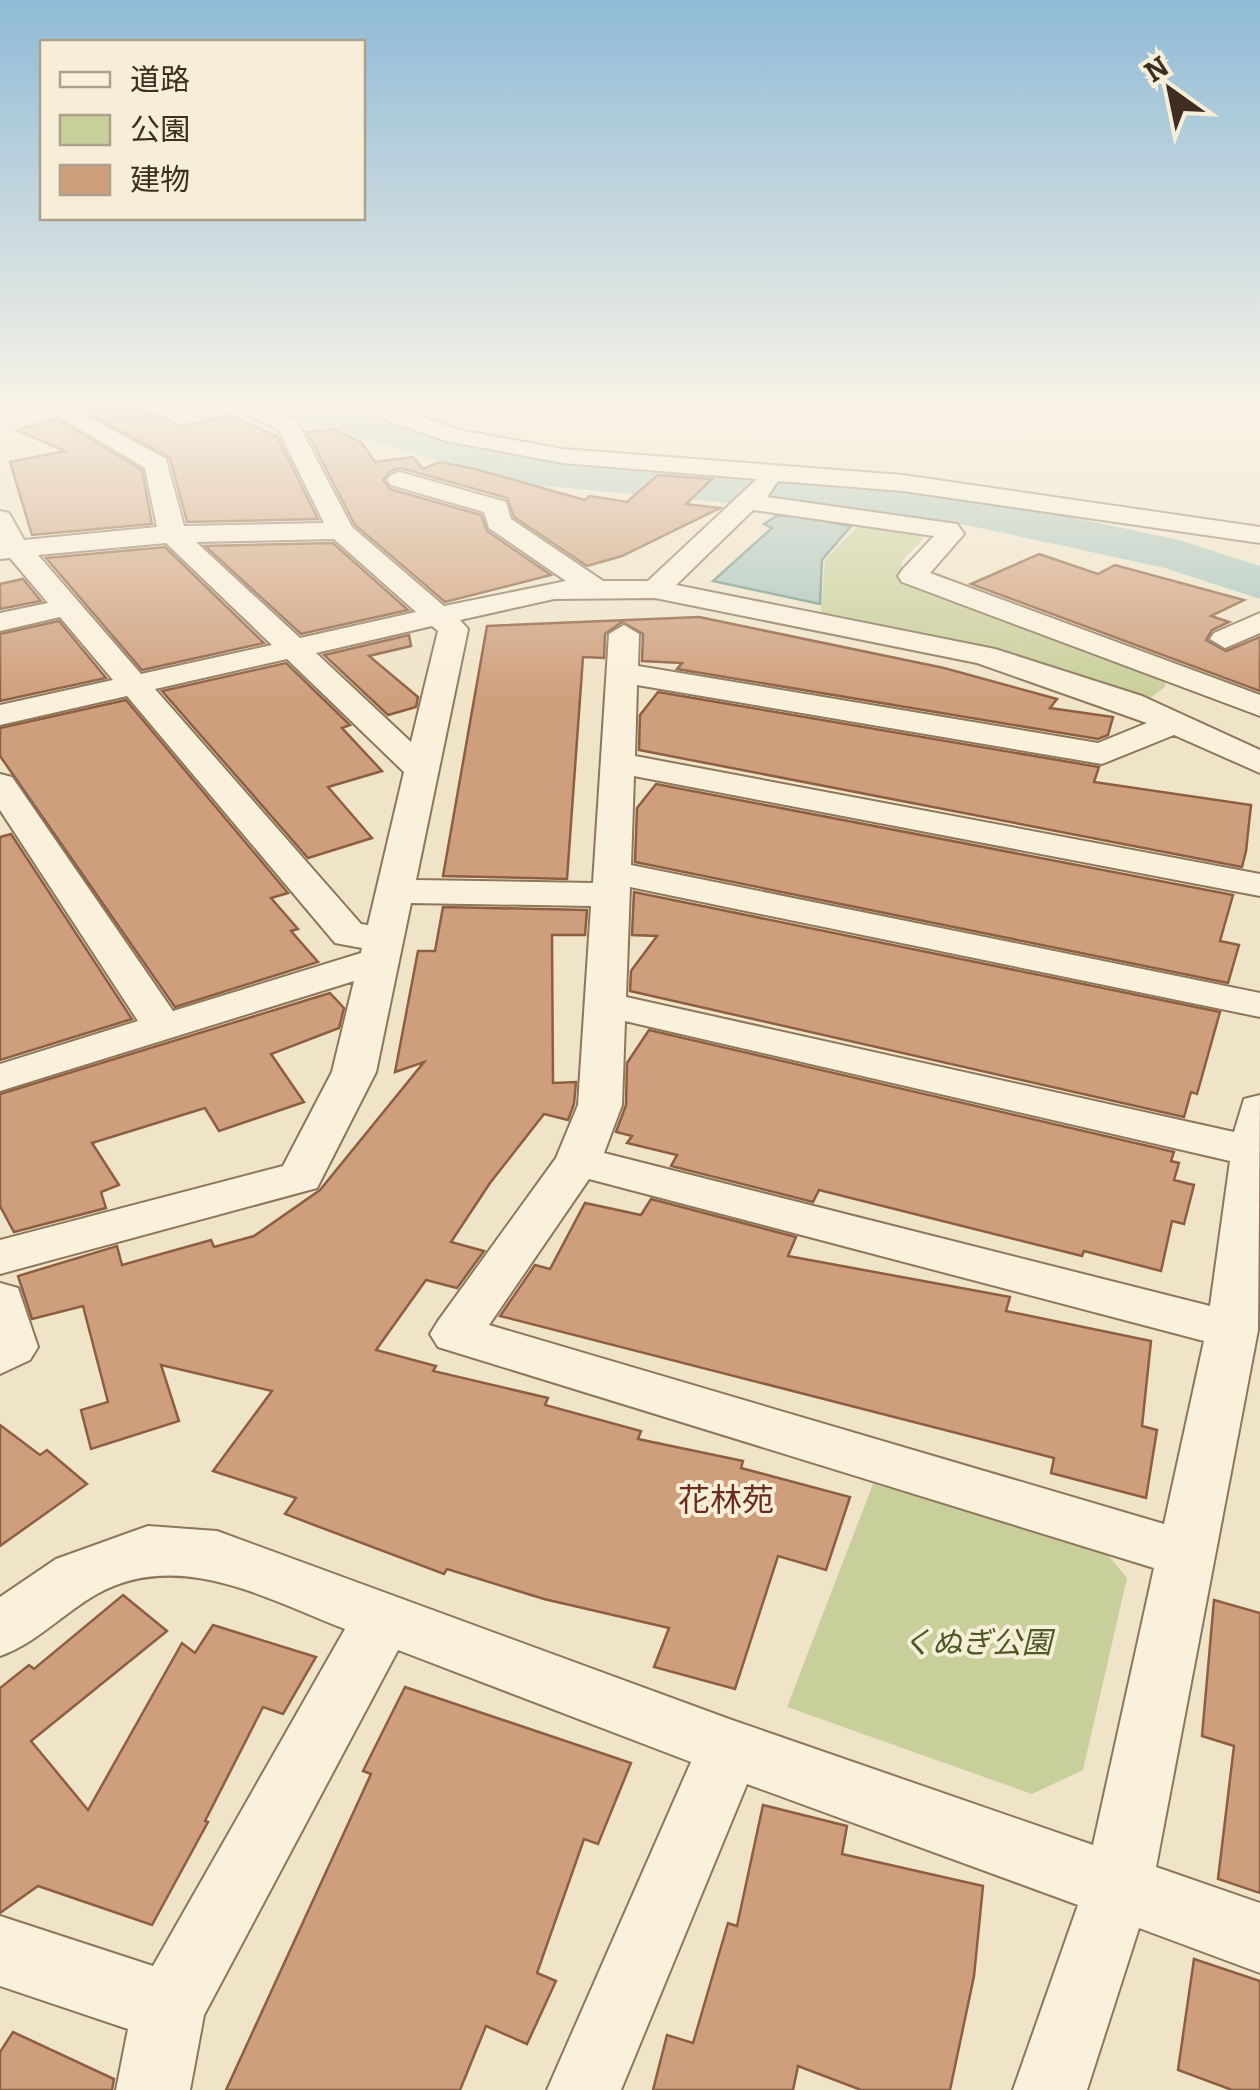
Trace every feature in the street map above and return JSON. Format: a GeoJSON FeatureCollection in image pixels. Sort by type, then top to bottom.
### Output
{"type":"FeatureCollection","features":[{"type":"Feature","properties":{"kind":"street"},"geometry":{"type":"LineString","coordinates":[[165,506],[172,534],[421,769]]}},
{"type":"Feature","properties":{"kind":"street"},"geometry":{"type":"LineString","coordinates":[[0,1257],[302,1177],[354,1072],[453,629],[442,615],[341,531],[328,506]]}},
{"type":"Feature","properties":{"kind":"street"},"geometry":{"type":"LineString","coordinates":[[488,506],[497,508],[498,522],[597,590]]}},
{"type":"Feature","properties":{"kind":"street"},"geometry":{"type":"LineString","coordinates":[[655,590],[744,506]]}},
{"type":"Feature","properties":{"kind":"street"},"geometry":{"type":"LineString","coordinates":[[780,506],[948,530],[950,534],[912,576],[1260,706]]}},
{"type":"Feature","properties":{"kind":"street"},"geometry":{"type":"LineString","coordinates":[[1049,506],[1260,536]]}},
{"type":"Feature","properties":{"kind":"street"},"geometry":{"type":"LineString","coordinates":[[1124,517],[1117,530],[1260,563]]}},
{"type":"Feature","properties":{"kind":"street"},"geometry":{"type":"LineString","coordinates":[[0,519],[9,549],[68,607],[350,935],[383,948]]}},
{"type":"Feature","properties":{"kind":"street"},"geometry":{"type":"LineString","coordinates":[[9,549],[172,534],[341,531]]}},
{"type":"Feature","properties":{"kind":"street"},"geometry":{"type":"LineString","coordinates":[[0,715],[554,590],[655,590],[984,655],[1074,682],[1260,763]]}},
{"type":"Feature","properties":{"kind":"street"},"geometry":{"type":"LineString","coordinates":[[0,622],[68,607]]}},
{"type":"Feature","properties":{"kind":"street"},"geometry":{"type":"LineString","coordinates":[[1225,639],[1260,622]]}},
{"type":"Feature","properties":{"kind":"street"},"geometry":{"type":"LineString","coordinates":[[624,634],[600,1105],[578,1161],[456,1334],[1188,1554]]}},
{"type":"Feature","properties":{"kind":"street"},"geometry":{"type":"LineString","coordinates":[[622,673],[1102,754],[1174,723]]}},
{"type":"Feature","properties":{"kind":"street"},"geometry":{"type":"LineString","coordinates":[[619,762],[1260,884]]}},
{"type":"Feature","properties":{"kind":"street"},"geometry":{"type":"LineString","coordinates":[[0,784],[163,1027]]}},
{"type":"Feature","properties":{"kind":"street"},"geometry":{"type":"LineString","coordinates":[[396,891],[611,884],[1260,1005]]}},
{"type":"Feature","properties":{"kind":"street"},"geometry":{"type":"LineString","coordinates":[[0,1078],[163,1027],[383,948]]}},
{"type":"Feature","properties":{"kind":"street"},"geometry":{"type":"LineString","coordinates":[[604,1004],[1256,1130],[1232,1330],[1118,1888],[1050,2090]]}},
{"type":"Feature","properties":{"kind":"street"},"geometry":{"type":"LineString","coordinates":[[578,1161],[1232,1330]]}},
{"type":"Feature","properties":{"kind":"street"},"geometry":{"type":"LineString","coordinates":[[0,1301],[12,1347],[0,1355]]}},
{"type":"Feature","properties":{"kind":"street"},"geometry":{"type":"LineString","coordinates":[[0,1630],[77,1576],[148,1550],[217,1555],[729,1748],[1260,1938]]}},
{"type":"Feature","properties":{"kind":"street"},"geometry":{"type":"LineString","coordinates":[[153,2090],[168,2007],[383,1619]]}},
{"type":"Feature","properties":{"kind":"street"},"geometry":{"type":"LineString","coordinates":[[584,2090],[729,1748]]}},
{"type":"Feature","properties":{"kind":"street"},"geometry":{"type":"LineString","coordinates":[[0,1951],[168,2007]]}},
{"type":"Feature","properties":{"kind":"green space"},"geometry":{"type":"Polygon","coordinates":[[[860,524],[916,532],[924,538],[901,562],[904,578],[1161,675],[1166,686],[1148,700],[979,645],[821,614],[825,560],[860,524]]]}},
{"type":"Feature","properties":{"kind":"green space","name":"くぬぎ公園"},"geometry":{"type":"Polygon","coordinates":[[[873,1484],[1103,1549],[1127,1578],[1083,1770],[1032,1794],[787,1707],[873,1484]]]}},
{"type":"Feature","properties":{"kind":"water"},"geometry":{"type":"Polygon","coordinates":[[[778,515],[831,519],[828,522],[851,526],[822,560],[820,604],[713,581],[772,528],[764,524],[778,515]]]}},
{"type":"Feature","properties":{"kind":"building"},"geometry":{"type":"Polygon","coordinates":[[[23,506],[149,506],[152,524],[32,535],[23,506]]]}},
{"type":"Feature","properties":{"kind":"building"},"geometry":{"type":"Polygon","coordinates":[[[183,506],[311,506],[318,519],[187,522],[183,506]]]}},
{"type":"Feature","properties":{"kind":"building"},"geometry":{"type":"Polygon","coordinates":[[[345,506],[448,506],[481,515],[487,531],[551,575],[445,602],[355,525],[345,506]]]}},
{"type":"Feature","properties":{"kind":"building"},"geometry":{"type":"Polygon","coordinates":[[[510,506],[720,508],[622,556],[587,566],[514,517],[510,506]]]}},
{"type":"Feature","properties":{"kind":"building"},"geometry":{"type":"Polygon","coordinates":[[[333,543],[408,610],[301,634],[205,546],[333,543]]]}},
{"type":"Feature","properties":{"kind":"building"},"geometry":{"type":"Polygon","coordinates":[[[165,547],[264,643],[142,670],[46,558],[165,547]]]}},
{"type":"Feature","properties":{"kind":"building"},"geometry":{"type":"Polygon","coordinates":[[[1039,554],[1098,574],[1115,565],[1244,600],[1211,616],[1229,622],[1212,630],[1206,640],[1226,651],[1260,637],[1260,691],[971,584],[1039,554]]]}},
{"type":"Feature","properties":{"kind":"building"},"geometry":{"type":"Polygon","coordinates":[[[23,579],[41,601],[0,609],[0,584],[23,579]]]}},
{"type":"Feature","properties":{"kind":"building"},"geometry":{"type":"Polygon","coordinates":[[[699,617],[944,668],[1057,699],[1050,708],[1113,717],[1108,735],[1098,739],[677,669],[682,663],[642,661],[643,634],[622,622],[605,634],[604,658],[583,657],[567,879],[443,876],[487,626],[699,617]]]}},
{"type":"Feature","properties":{"kind":"building"},"geometry":{"type":"Polygon","coordinates":[[[59,621],[106,678],[0,701],[0,634],[59,621]]]}},
{"type":"Feature","properties":{"kind":"building"},"geometry":{"type":"Polygon","coordinates":[[[409,635],[411,646],[369,656],[418,697],[416,707],[388,715],[324,655],[409,635]]]}},
{"type":"Feature","properties":{"kind":"building"},"geometry":{"type":"Polygon","coordinates":[[[286,663],[350,725],[342,728],[382,771],[328,787],[372,838],[308,858],[162,691],[286,663]]]}},
{"type":"Feature","properties":{"kind":"building"},"geometry":{"type":"Polygon","coordinates":[[[658,692],[1099,767],[1094,782],[1251,805],[1242,867],[639,750],[640,715],[658,692]]]}},
{"type":"Feature","properties":{"kind":"building"},"geometry":{"type":"Polygon","coordinates":[[[126,700],[288,893],[271,898],[298,929],[291,931],[318,962],[175,1007],[0,756],[0,728],[126,700]]]}},
{"type":"Feature","properties":{"kind":"building"},"geometry":{"type":"Polygon","coordinates":[[[656,784],[1233,895],[1220,941],[1239,945],[1228,983],[635,862],[637,808],[656,784]]]}},
{"type":"Feature","properties":{"kind":"building"},"geometry":{"type":"Polygon","coordinates":[[[11,834],[132,1019],[0,1060],[0,837],[11,834]]]}},
{"type":"Feature","properties":{"kind":"building"},"geometry":{"type":"Polygon","coordinates":[[[634,892],[1220,1012],[1197,1094],[1191,1092],[1184,1117],[630,991],[631,971],[657,936],[632,935],[634,892]]]}},
{"type":"Feature","properties":{"kind":"building"},"geometry":{"type":"Polygon","coordinates":[[[443,907],[587,910],[585,935],[552,935],[553,1083],[576,1082],[574,1104],[568,1120],[544,1114],[490,1183],[451,1242],[484,1251],[457,1288],[426,1280],[376,1350],[436,1366],[433,1371],[548,1398],[545,1405],[641,1431],[638,1439],[743,1461],[741,1468],[850,1497],[826,1570],[778,1556],[735,1689],[654,1667],[669,1628],[544,1599],[447,1569],[444,1574],[285,1514],[296,1498],[213,1471],[272,1391],[161,1365],[179,1421],[91,1449],[81,1410],[108,1402],[83,1306],[32,1319],[18,1276],[117,1246],[122,1265],[211,1240],[214,1247],[254,1236],[320,1190],[424,1062],[395,1072],[418,951],[435,951],[443,907]]]}},
{"type":"Feature","properties":{"kind":"building"},"geometry":{"type":"Polygon","coordinates":[[[330,993],[344,1008],[339,1028],[271,1054],[304,1102],[219,1131],[205,1108],[92,1143],[119,1185],[101,1192],[106,1208],[14,1232],[0,1206],[0,1094],[330,993]]]}},
{"type":"Feature","properties":{"kind":"building"},"geometry":{"type":"Polygon","coordinates":[[[649,1030],[1174,1152],[1171,1161],[1179,1163],[1174,1180],[1194,1185],[1184,1224],[1172,1221],[1161,1271],[1084,1251],[1082,1256],[819,1190],[813,1202],[671,1166],[677,1155],[627,1143],[632,1136],[616,1132],[626,1105],[627,1063],[649,1030]]]}},
{"type":"Feature","properties":{"kind":"building"},"geometry":{"type":"Polygon","coordinates":[[[651,1199],[796,1237],[788,1256],[1010,1297],[1006,1311],[1151,1341],[1142,1426],[1157,1430],[1146,1498],[1051,1473],[1054,1458],[500,1316],[535,1265],[550,1269],[585,1203],[641,1215],[651,1199]]]}},
{"type":"Feature","properties":{"kind":"building"},"geometry":{"type":"Polygon","coordinates":[[[0,1425],[40,1455],[47,1450],[87,1484],[0,1546],[0,1425]]]}},
{"type":"Feature","properties":{"kind":"building"},"geometry":{"type":"Polygon","coordinates":[[[123,1595],[167,1631],[31,1741],[88,1810],[182,1643],[195,1653],[213,1625],[316,1657],[283,1714],[263,1707],[205,1821],[208,1822],[152,1925],[38,1886],[0,1913],[0,1688],[29,1665],[34,1669],[123,1595]]]}},
{"type":"Feature","properties":{"kind":"building"},"geometry":{"type":"Polygon","coordinates":[[[1214,1600],[1260,1613],[1260,1893],[1218,1879],[1234,1746],[1202,1736],[1214,1600]]]}},
{"type":"Feature","properties":{"kind":"building"},"geometry":{"type":"Polygon","coordinates":[[[405,1687],[631,1763],[598,1844],[584,1839],[537,1973],[556,1981],[527,2044],[486,2026],[460,2090],[226,2090],[371,1774],[363,1771],[405,1687]]]}},
{"type":"Feature","properties":{"kind":"building"},"geometry":{"type":"Polygon","coordinates":[[[763,1805],[847,1826],[842,1854],[983,1886],[974,1976],[950,2090],[861,2090],[798,2066],[793,2090],[653,2090],[667,2035],[693,2043],[728,1923],[737,1926],[763,1805]]]}},
{"type":"Feature","properties":{"kind":"building"},"geometry":{"type":"Polygon","coordinates":[[[1194,1959],[1260,1981],[1260,2090],[1232,2090],[1178,2070],[1194,1959]]]}},
{"type":"Feature","properties":{"kind":"building"},"geometry":{"type":"Polygon","coordinates":[[[13,2032],[114,2079],[112,2090],[0,2090],[0,2052],[13,2032]]]}},
{"type":"Feature","properties":{"kind":"waterway"},"geometry":{"type":"LineString","coordinates":[[917,506],[967,510],[1179,556],[1260,583]]}},
{"type":"Feature","properties":{"kind":"district","name":"花林苑"},"geometry":{"type":"Point","coordinates":[726,1500]}}]}
